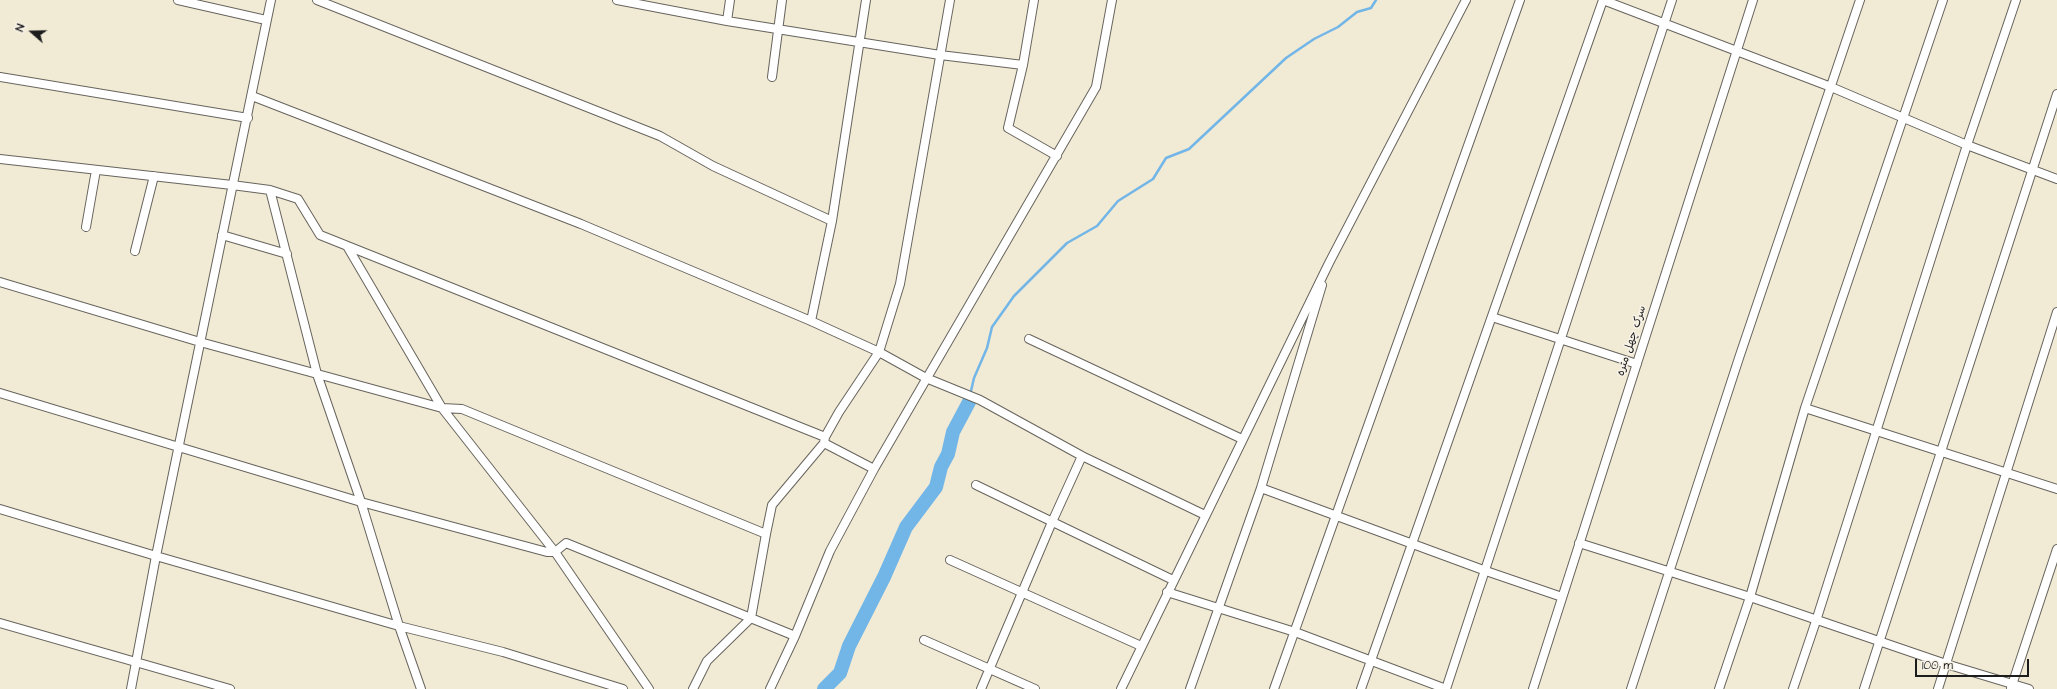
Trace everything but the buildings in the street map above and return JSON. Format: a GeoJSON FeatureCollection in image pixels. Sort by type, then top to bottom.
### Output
{"type":"FeatureCollection","features":[{"type":"Feature","properties":{"kind":"street"},"geometry":{"type":"LineString","coordinates":[[178,0],[266,20]]}},
{"type":"Feature","properties":{"kind":"street"},"geometry":{"type":"LineString","coordinates":[[131,689],[156,556],[232,184],[248,118],[271,0]]}},
{"type":"Feature","properties":{"kind":"street"},"geometry":{"type":"LineString","coordinates":[[318,0],[660,136],[713,166],[832,221]]}},
{"type":"Feature","properties":{"kind":"street"},"geometry":{"type":"LineString","coordinates":[[617,0],[648,3],[727,21],[940,55],[1023,65]]}},
{"type":"Feature","properties":{"kind":"street"},"geometry":{"type":"LineString","coordinates":[[727,21],[730,0]]}},
{"type":"Feature","properties":{"kind":"street"},"geometry":{"type":"LineString","coordinates":[[772,77],[777,29],[782,0]]}},
{"type":"Feature","properties":{"kind":"street"},"geometry":{"type":"LineString","coordinates":[[811,321],[832,221],[866,0]]}},
{"type":"Feature","properties":{"kind":"street"},"geometry":{"type":"LineString","coordinates":[[693,689],[707,661],[751,618],[772,505],[824,440],[839,412],[879,352],[900,284],[950,0]]}},
{"type":"Feature","properties":{"kind":"street"},"geometry":{"type":"LineString","coordinates":[[1034,0],[1023,65],[1008,128],[1057,156]]}},
{"type":"Feature","properties":{"kind":"street"},"geometry":{"type":"LineString","coordinates":[[770,689],[795,636],[830,551],[874,469],[1096,87],[1112,0]]}},
{"type":"Feature","properties":{"kind":"street"},"geometry":{"type":"LineString","coordinates":[[1121,689],[1167,592],[1329,263],[1466,0]]}},
{"type":"Feature","properties":{"kind":"street"},"geometry":{"type":"LineString","coordinates":[[1274,689],[1520,0]]}},
{"type":"Feature","properties":{"kind":"street"},"geometry":{"type":"LineString","coordinates":[[1361,689],[1603,0],[1831,87],[1967,145],[2057,179]]}},
{"type":"Feature","properties":{"kind":"street"},"geometry":{"type":"LineString","coordinates":[[1167,592],[1294,632],[1446,689],[1486,571],[1672,0]]}},
{"type":"Feature","properties":{"kind":"street","name":"سرک چهل متره"},"geometry":{"type":"LineString","coordinates":[[1533,689],[1753,0]]}},
{"type":"Feature","properties":{"kind":"street"},"geometry":{"type":"LineString","coordinates":[[1631,689],[1860,0]]}},
{"type":"Feature","properties":{"kind":"street"},"geometry":{"type":"LineString","coordinates":[[1719,689],[1750,597],[1805,408],[1943,0]]}},
{"type":"Feature","properties":{"kind":"street"},"geometry":{"type":"LineString","coordinates":[[1793,689],[1967,145],[2016,0]]}},
{"type":"Feature","properties":{"kind":"street"},"geometry":{"type":"LineString","coordinates":[[0,77],[248,118]]}},
{"type":"Feature","properties":{"kind":"street"},"geometry":{"type":"LineString","coordinates":[[1864,689],[1939,452],[2057,94]]}},
{"type":"Feature","properties":{"kind":"street"},"geometry":{"type":"LineString","coordinates":[[252,96],[581,224],[811,321],[879,352],[926,378],[980,400],[1082,456],[1205,515]]}},
{"type":"Feature","properties":{"kind":"street"},"geometry":{"type":"LineString","coordinates":[[0,159],[232,184],[270,190],[298,199],[320,235],[824,440],[874,469]]}},
{"type":"Feature","properties":{"kind":"street"},"geometry":{"type":"LineString","coordinates":[[86,227],[96,170]]}},
{"type":"Feature","properties":{"kind":"street"},"geometry":{"type":"LineString","coordinates":[[135,251],[154,176]]}},
{"type":"Feature","properties":{"kind":"street"},"geometry":{"type":"LineString","coordinates":[[270,190],[317,374],[361,502],[399,626],[421,689]]}},
{"type":"Feature","properties":{"kind":"street"},"geometry":{"type":"LineString","coordinates":[[222,235],[287,254]]}},
{"type":"Feature","properties":{"kind":"street"},"geometry":{"type":"LineString","coordinates":[[348,246],[442,408],[555,552],[649,689]]}},
{"type":"Feature","properties":{"kind":"street"},"geometry":{"type":"LineString","coordinates":[[1190,689],[1261,488],[1329,263]]}},
{"type":"Feature","properties":{"kind":"street"},"geometry":{"type":"LineString","coordinates":[[0,282],[200,342],[442,408],[462,410],[766,534]]}},
{"type":"Feature","properties":{"kind":"street"},"geometry":{"type":"LineString","coordinates":[[1938,689],[2057,312]]}},
{"type":"Feature","properties":{"kind":"street"},"geometry":{"type":"LineString","coordinates":[[1492,317],[1637,364]]}},
{"type":"Feature","properties":{"kind":"street"},"geometry":{"type":"LineString","coordinates":[[1029,339],[1242,439]]}},
{"type":"Feature","properties":{"kind":"street"},"geometry":{"type":"LineString","coordinates":[[0,394],[361,502],[547,552],[555,552],[566,543],[795,636]]}},
{"type":"Feature","properties":{"kind":"street"},"geometry":{"type":"LineString","coordinates":[[1805,408],[2005,474],[2057,489]]}},
{"type":"Feature","properties":{"kind":"street"},"geometry":{"type":"LineString","coordinates":[[981,689],[1052,522],[1082,456]]}},
{"type":"Feature","properties":{"kind":"street"},"geometry":{"type":"LineString","coordinates":[[976,485],[1173,580]]}},
{"type":"Feature","properties":{"kind":"street"},"geometry":{"type":"LineString","coordinates":[[1261,488],[1486,571],[1562,597]]}},
{"type":"Feature","properties":{"kind":"street"},"geometry":{"type":"LineString","coordinates":[[0,509],[156,556],[399,626],[503,652],[623,689]]}},
{"type":"Feature","properties":{"kind":"street"},"geometry":{"type":"LineString","coordinates":[[1579,544],[1750,597],[1816,621],[2012,686],[2030,689]]}},
{"type":"Feature","properties":{"kind":"street"},"geometry":{"type":"LineString","coordinates":[[2012,686],[2057,549]]}},
{"type":"Feature","properties":{"kind":"street"},"geometry":{"type":"LineString","coordinates":[[950,560],[1141,646]]}},
{"type":"Feature","properties":{"kind":"street"},"geometry":{"type":"LineString","coordinates":[[0,623],[230,689]]}},
{"type":"Feature","properties":{"kind":"street"},"geometry":{"type":"LineString","coordinates":[[924,640],[1035,689]]}},
{"type":"Feature","properties":{"kind":"street"},"geometry":{"type":"LineString","coordinates":[[639,689],[643,680]]}},
{"type":"Feature","properties":{"kind":"waterway"},"geometry":{"type":"LineString","coordinates":[[971,391],[974,378],[987,348],[992,327],[1014,296],[1067,243],[1097,226],[1118,201],[1153,179],[1166,158],[1189,149],[1286,58],[1314,39],[1338,27],[1357,12],[1371,8],[1376,0]]}},
{"type":"Feature","properties":{"kind":"waterway"},"geometry":{"type":"LineString","coordinates":[[824,689],[840,673],[849,646],[884,577],[906,527],[936,487],[941,467],[948,454],[953,432],[969,402]]}}]}
